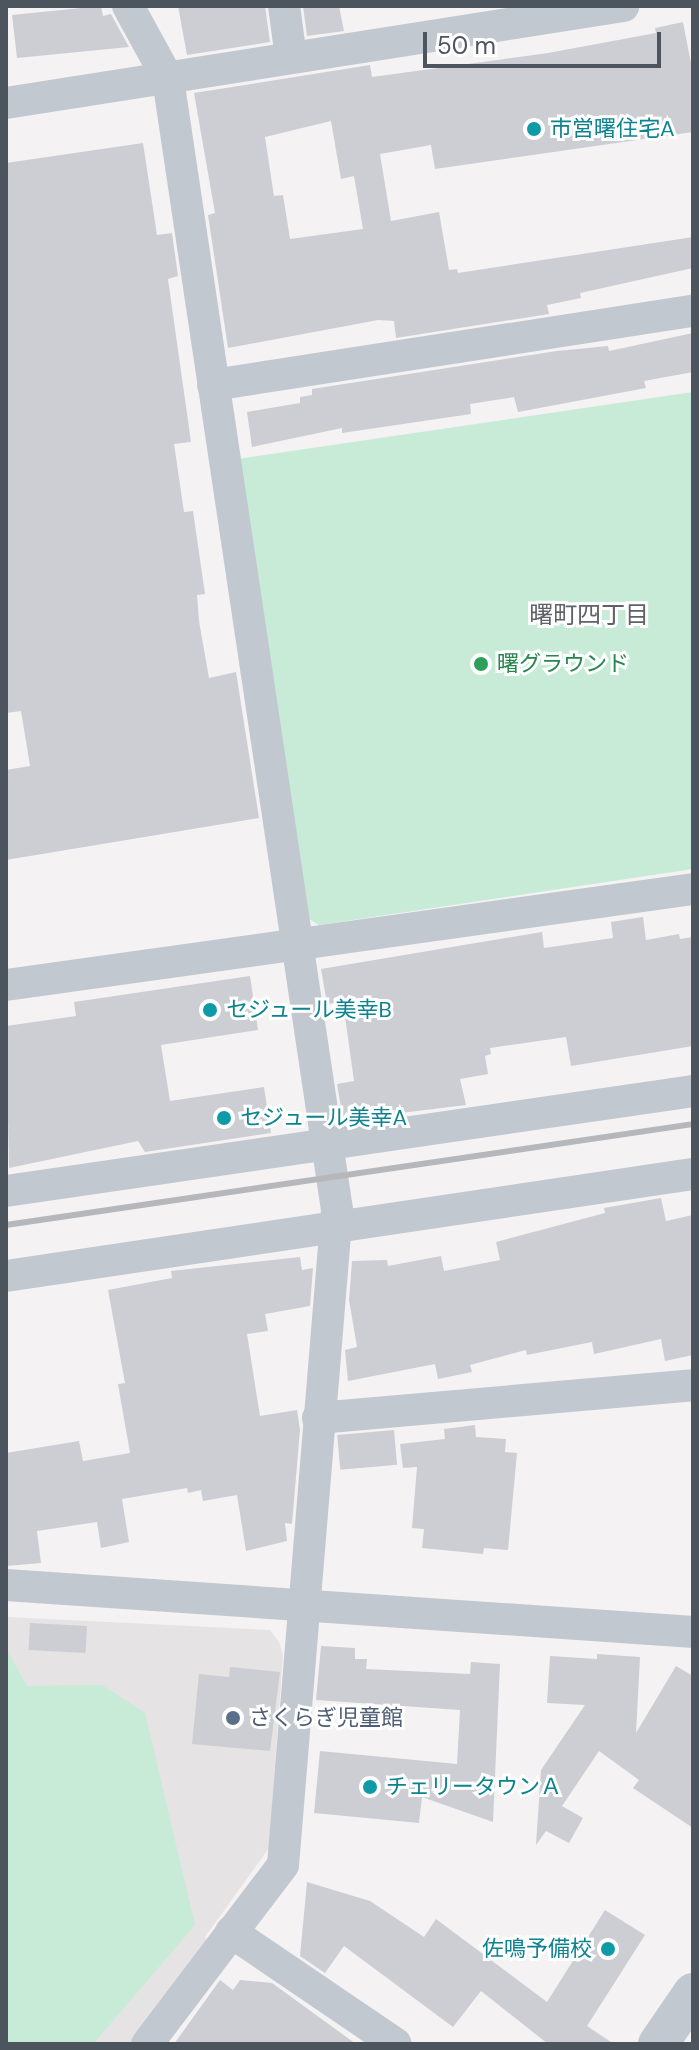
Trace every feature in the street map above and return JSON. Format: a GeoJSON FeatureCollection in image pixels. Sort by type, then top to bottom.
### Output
{"type":"FeatureCollection","features":[{"type":"Feature","properties":{"kind":"street"},"geometry":{"type":"LineString","coordinates":[[128,6],[168,79],[337,1210],[283,1865],[147,2044]]}},
{"type":"Feature","properties":{"kind":"street"},"geometry":{"type":"LineString","coordinates":[[284,6],[291,58]]}},
{"type":"Feature","properties":{"kind":"street"},"geometry":{"type":"LineString","coordinates":[[6,103],[291,58],[431,19],[623,6]]}},
{"type":"Feature","properties":{"kind":"street"},"geometry":{"type":"LineString","coordinates":[[213,385],[693,311]]}},
{"type":"Feature","properties":{"kind":"street"},"geometry":{"type":"LineString","coordinates":[[6,985],[693,889]]}},
{"type":"Feature","properties":{"kind":"street"},"geometry":{"type":"LineString","coordinates":[[6,1191],[693,1091]]}},
{"type":"Feature","properties":{"kind":"street"},"geometry":{"type":"LineString","coordinates":[[6,1276],[693,1174]]}},
{"type":"Feature","properties":{"kind":"street"},"geometry":{"type":"LineString","coordinates":[[318,1418],[693,1385]]}},
{"type":"Feature","properties":{"kind":"street"},"geometry":{"type":"LineString","coordinates":[[6,1585],[693,1632]]}},
{"type":"Feature","properties":{"kind":"street"},"geometry":{"type":"LineString","coordinates":[[231,1932],[396,2044]]}},
{"type":"Feature","properties":{"kind":"street"},"geometry":{"type":"LineString","coordinates":[[658,2044],[693,1993]]}},
{"type":"Feature","properties":{"kind":"shaded area"},"geometry":{"type":"Polygon","coordinates":[[[6,1617],[270,1630],[279,1642],[283,1655],[269,1848],[205,1937],[210,1942],[132,2044],[6,2044],[6,1617]]]}},
{"type":"Feature","properties":{"kind":"green space","name":"曙グラウンド"},"geometry":{"type":"Polygon","coordinates":[[[693,392],[693,869],[319,925],[306,917],[237,459],[693,392]]]}},
{"type":"Feature","properties":{"kind":"green space"},"geometry":{"type":"Polygon","coordinates":[[[6,1648],[27,1686],[102,1685],[145,1713],[195,1925],[93,2044],[6,2044],[6,1648]]]}},
{"type":"Feature","properties":{"kind":"building"},"geometry":{"type":"Polygon","coordinates":[[[101,6],[103,16],[111,14],[129,47],[17,58],[12,15],[101,6]]]}},
{"type":"Feature","properties":{"kind":"building"},"geometry":{"type":"Polygon","coordinates":[[[178,6],[265,6],[270,42],[187,55],[178,6]]]}},
{"type":"Feature","properties":{"kind":"building"},"geometry":{"type":"Polygon","coordinates":[[[303,6],[339,6],[344,31],[307,36],[303,6]]]}},
{"type":"Feature","properties":{"kind":"building"},"geometry":{"type":"Polygon","coordinates":[[[683,22],[693,74],[693,132],[435,169],[431,145],[380,154],[391,221],[439,212],[449,270],[457,269],[458,273],[693,237],[693,268],[580,293],[581,298],[547,305],[549,314],[396,338],[394,321],[378,320],[228,348],[208,215],[215,213],[194,93],[370,65],[372,77],[548,53],[656,33],[655,28],[683,22]],[[331,121],[265,137],[274,196],[283,195],[290,239],[363,229],[354,176],[341,179],[331,121]]]}},
{"type":"Feature","properties":{"kind":"building"},"geometry":{"type":"Polygon","coordinates":[[[143,143],[157,235],[172,233],[178,276],[168,279],[191,442],[174,444],[184,512],[193,511],[205,594],[197,595],[199,621],[209,678],[236,672],[259,818],[6,860],[6,770],[30,766],[21,711],[6,713],[6,163],[143,143]]]}},
{"type":"Feature","properties":{"kind":"building"},"geometry":{"type":"Polygon","coordinates":[[[693,333],[693,372],[644,381],[646,388],[518,412],[514,397],[470,404],[471,414],[342,433],[342,428],[252,447],[247,412],[300,403],[300,397],[312,395],[312,389],[557,351],[608,346],[609,351],[693,333]]]}},
{"type":"Feature","properties":{"kind":"building"},"geometry":{"type":"Polygon","coordinates":[[[643,917],[646,940],[679,934],[680,939],[693,937],[693,1046],[571,1066],[566,1037],[490,1048],[491,1054],[485,1056],[488,1074],[460,1079],[466,1105],[343,1120],[337,1084],[354,1081],[343,1002],[327,1004],[321,969],[542,932],[544,948],[613,938],[611,922],[643,917]]]}},
{"type":"Feature","properties":{"kind":"building"},"geometry":{"type":"Polygon","coordinates":[[[250,976],[258,1030],[161,1045],[170,1101],[264,1087],[271,1133],[145,1152],[138,1141],[9,1168],[6,1026],[76,1016],[74,1002],[250,976]]]}},
{"type":"Feature","properties":{"kind":"building"},"geometry":{"type":"Polygon","coordinates":[[[661,1198],[666,1221],[693,1215],[693,1355],[665,1361],[661,1339],[594,1354],[592,1342],[527,1355],[526,1350],[470,1365],[472,1372],[438,1379],[435,1364],[348,1381],[345,1350],[357,1347],[349,1300],[352,1261],[387,1260],[388,1266],[441,1256],[444,1271],[500,1260],[496,1242],[605,1213],[604,1208],[661,1198]]]}},
{"type":"Feature","properties":{"kind":"building"},"geometry":{"type":"Polygon","coordinates":[[[300,1257],[302,1270],[313,1268],[310,1306],[265,1314],[268,1331],[247,1334],[260,1416],[297,1410],[300,1430],[292,1524],[285,1523],[287,1541],[246,1551],[237,1495],[203,1501],[201,1490],[188,1493],[187,1488],[122,1499],[129,1542],[101,1548],[97,1522],[37,1531],[41,1563],[6,1566],[6,1453],[79,1441],[83,1461],[130,1453],[118,1384],[125,1383],[108,1290],[172,1278],[171,1271],[300,1257]]]}},
{"type":"Feature","properties":{"kind":"building"},"geometry":{"type":"Polygon","coordinates":[[[475,1425],[476,1437],[506,1439],[505,1452],[517,1453],[508,1550],[484,1548],[483,1554],[422,1548],[424,1529],[412,1528],[417,1467],[403,1468],[400,1444],[445,1439],[444,1429],[475,1425]]]}},
{"type":"Feature","properties":{"kind":"building"},"geometry":{"type":"Polygon","coordinates":[[[394,1430],[397,1465],[340,1470],[337,1435],[394,1430]]]}},
{"type":"Feature","properties":{"kind":"building"},"geometry":{"type":"Polygon","coordinates":[[[30,1623],[87,1626],[86,1653],[29,1650],[30,1623]]]}},
{"type":"Feature","properties":{"kind":"building"},"geometry":{"type":"Polygon","coordinates":[[[321,1646],[355,1648],[355,1659],[367,1659],[366,1669],[470,1674],[471,1662],[500,1664],[493,1822],[422,1797],[419,1823],[314,1813],[320,1751],[457,1764],[460,1710],[316,1700],[321,1646]]]}},
{"type":"Feature","properties":{"kind":"building"},"geometry":{"type":"Polygon","coordinates":[[[597,1654],[640,1657],[636,1733],[676,1666],[693,1676],[693,1828],[633,1788],[639,1780],[599,1751],[562,1806],[583,1818],[569,1843],[546,1831],[536,1845],[541,1770],[585,1705],[547,1703],[550,1656],[597,1659],[597,1654]]]}},
{"type":"Feature","properties":{"kind":"building"},"geometry":{"type":"Polygon","coordinates":[[[230,1667],[280,1672],[270,1751],[192,1744],[199,1674],[229,1677],[230,1667]]]}},
{"type":"Feature","properties":{"kind":"building"},"geometry":{"type":"Polygon","coordinates":[[[307,1882],[370,1901],[424,1937],[436,1919],[547,2002],[605,1910],[645,1935],[587,2026],[614,2044],[548,2044],[481,1991],[453,2027],[344,1946],[325,1973],[300,1956],[307,1882]]]}},
{"type":"Feature","properties":{"kind":"building"},"geometry":{"type":"Polygon","coordinates":[[[220,1980],[233,1990],[240,1980],[272,1983],[356,2044],[174,2044],[220,1980]]]}},
{"type":"Feature","properties":{"kind":"railway"},"geometry":{"type":"LineString","coordinates":[[6,1225],[693,1124]]}},
{"type":"Feature","properties":{"kind":"place","name":"市営曙住宅A"},"geometry":{"type":"Point","coordinates":[534,129]}},
{"type":"Feature","properties":{"kind":"place","name":"曙グラウンド"},"geometry":{"type":"Point","coordinates":[481,664]}},
{"type":"Feature","properties":{"kind":"place","name":"セジュール美幸B"},"geometry":{"type":"Point","coordinates":[210,1010]}},
{"type":"Feature","properties":{"kind":"place","name":"セジュール美幸A"},"geometry":{"type":"Point","coordinates":[224,1118]}},
{"type":"Feature","properties":{"kind":"place","name":"さくらぎ児童館"},"geometry":{"type":"Point","coordinates":[233,1718]}},
{"type":"Feature","properties":{"kind":"place","name":"チェリータウンＡ"},"geometry":{"type":"Point","coordinates":[370,1787]}},
{"type":"Feature","properties":{"kind":"place","name":"佐鳴予備校"},"geometry":{"type":"Point","coordinates":[608,1949]}},
{"type":"Feature","properties":{"kind":"district","name":"曙町四丁目"},"geometry":{"type":"Point","coordinates":[589,615]}}]}
